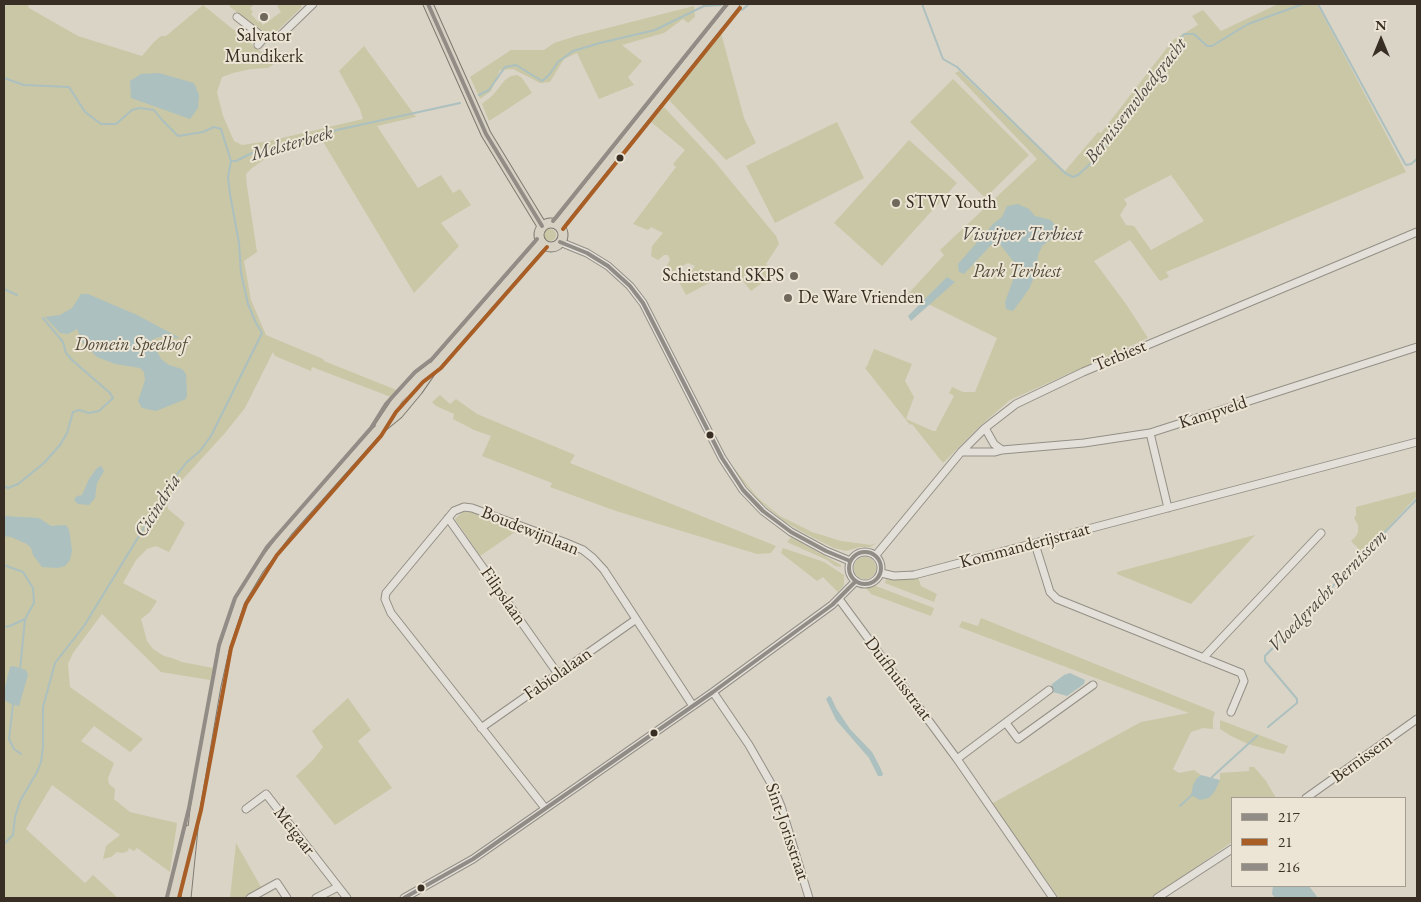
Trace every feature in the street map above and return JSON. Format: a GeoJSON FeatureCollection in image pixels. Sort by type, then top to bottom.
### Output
{"type":"FeatureCollection","features":[{"type":"Feature","properties":{"kind":"main road"},"geometry":{"type":"LineString","coordinates":[[428,4],[486,134],[542,226],[539,236],[542,243],[549,246],[560,242],[562,234],[558,225]]}},
{"type":"Feature","properties":{"kind":"main road"},"geometry":{"type":"LineString","coordinates":[[558,225],[735,4]]}},
{"type":"Feature","properties":{"kind":"main road"},"geometry":{"type":"LineString","coordinates":[[542,226],[551,223],[558,225]]}},
{"type":"Feature","properties":{"kind":"main road"},"geometry":{"type":"LineString","coordinates":[[174,898],[195,809],[225,646],[240,601],[259,569],[282,539],[376,432],[398,414],[423,384],[436,364],[542,243]]}},
{"type":"Feature","properties":{"kind":"main road"},"geometry":{"type":"LineString","coordinates":[[186,898],[195,809]]}},
{"type":"Feature","properties":{"kind":"street"},"geometry":{"type":"LineString","coordinates":[[244,33],[264,38],[280,36],[313,4]]}},
{"type":"Feature","properties":{"kind":"street"},"geometry":{"type":"LineString","coordinates":[[237,17],[264,38]]}},
{"type":"Feature","properties":{"kind":"street"},"geometry":{"type":"LineString","coordinates":[[258,45],[264,38]]}},
{"type":"Feature","properties":{"kind":"street","name":"Terbiest"},"geometry":{"type":"LineString","coordinates":[[876,555],[961,452],[985,428],[1016,404],[1083,372],[1417,232]]}},
{"type":"Feature","properties":{"kind":"street"},"geometry":{"type":"LineString","coordinates":[[560,242],[587,253],[608,266],[630,286],[643,303],[722,458],[743,490],[763,511],[791,532],[826,551],[850,561]]}},
{"type":"Feature","properties":{"kind":"street","name":"Kampveld"},"geometry":{"type":"LineString","coordinates":[[961,452],[995,452],[1084,443],[1150,433],[1417,347]]}},
{"type":"Feature","properties":{"kind":"street"},"geometry":{"type":"LineString","coordinates":[[985,428],[994,444],[1002,450]]}},
{"type":"Feature","properties":{"kind":"street"},"geometry":{"type":"LineString","coordinates":[[1150,433],[1168,508]]}},
{"type":"Feature","properties":{"kind":"street","name":"Kommanderijstraat"},"geometry":{"type":"LineString","coordinates":[[881,573],[894,576],[914,575],[1417,442]]}},
{"type":"Feature","properties":{"kind":"street","name":"Boudewijnlaan"},"geometry":{"type":"LineString","coordinates":[[545,808],[391,613],[385,600],[386,593],[454,511],[464,507],[472,508],[583,550],[593,558],[604,570],[693,706]]}},
{"type":"Feature","properties":{"kind":"street","name":"Filipslaan"},"geometry":{"type":"LineString","coordinates":[[448,518],[558,674]]}},
{"type":"Feature","properties":{"kind":"street"},"geometry":{"type":"LineString","coordinates":[[1203,658],[1321,533]]}},
{"type":"Feature","properties":{"kind":"street"},"geometry":{"type":"LineString","coordinates":[[1035,544],[1052,596],[1109,621],[1238,672],[1243,676],[1243,685],[1231,712]]}},
{"type":"Feature","properties":{"kind":"street"},"geometry":{"type":"LineString","coordinates":[[866,551],[876,555],[881,565],[881,573],[878,577],[865,584],[856,581],[850,572],[850,561],[861,552],[866,551]]}},
{"type":"Feature","properties":{"kind":"street"},"geometry":{"type":"LineString","coordinates":[[404,898],[473,859],[713,692],[839,599],[856,581]]}},
{"type":"Feature","properties":{"kind":"street","name":"Duifhuisstraat"},"geometry":{"type":"LineString","coordinates":[[839,599],[957,759],[1053,898]]}},
{"type":"Feature","properties":{"kind":"street","name":"Fabiolalaan"},"geometry":{"type":"LineString","coordinates":[[481,728],[635,620]]}},
{"type":"Feature","properties":{"kind":"street"},"geometry":{"type":"LineString","coordinates":[[1006,724],[1018,739],[1093,685]]}},
{"type":"Feature","properties":{"kind":"street"},"geometry":{"type":"LineString","coordinates":[[957,759],[1050,690]]}},
{"type":"Feature","properties":{"kind":"street","name":"Sint-Jorisstraat"},"geometry":{"type":"LineString","coordinates":[[713,692],[765,771],[781,806],[808,898]]}},
{"type":"Feature","properties":{"kind":"street","name":"Bernissem"},"geometry":{"type":"LineString","coordinates":[[1307,797],[1417,719]]}},
{"type":"Feature","properties":{"kind":"street","name":"Meigaar"},"geometry":{"type":"LineString","coordinates":[[246,809],[266,794],[347,898]]}},
{"type":"Feature","properties":{"kind":"street"},"geometry":{"type":"LineString","coordinates":[[1158,898],[1231,850]]}},
{"type":"Feature","properties":{"kind":"street"},"geometry":{"type":"LineString","coordinates":[[250,898],[277,883],[288,898]]}},
{"type":"Feature","properties":{"kind":"street"},"geometry":{"type":"LineString","coordinates":[[316,898],[338,886]]}},
{"type":"Feature","properties":{"kind":"green space","name":"Domein Speelhof"},"geometry":{"type":"Polygon","coordinates":[[[8,4],[30,4],[28,5],[29,8],[78,36],[142,56],[161,36],[166,36],[203,5],[266,56],[273,50],[274,64],[268,68],[251,69],[222,77],[217,92],[223,116],[234,141],[242,145],[269,141],[363,119],[360,109],[339,71],[364,46],[416,117],[377,126],[418,188],[441,175],[453,193],[460,189],[471,205],[441,223],[459,246],[414,293],[322,140],[268,157],[246,174],[257,252],[244,261],[251,300],[266,335],[399,391],[391,397],[312,367],[311,371],[275,356],[273,352],[245,408],[173,490],[167,503],[168,509],[185,523],[169,552],[156,546],[147,549],[136,560],[123,583],[157,601],[150,612],[141,619],[147,641],[153,649],[164,656],[182,662],[213,668],[210,680],[161,672],[102,614],[73,653],[68,664],[70,687],[143,739],[130,752],[94,726],[81,741],[114,763],[108,778],[109,784],[115,789],[114,799],[130,812],[177,823],[170,872],[137,848],[134,851],[129,848],[128,851],[123,853],[117,852],[111,857],[103,859],[106,846],[120,835],[52,785],[26,829],[85,883],[93,875],[118,898],[4,898],[4,7],[8,4]]]}},
{"type":"Feature","properties":{"kind":"green space"},"geometry":{"type":"Polygon","coordinates":[[[232,4],[255,4],[250,8],[253,12],[251,14],[263,25],[281,12],[277,6],[280,4],[300,4],[302,7],[277,31],[270,32],[260,30],[229,6],[232,4]]]}},
{"type":"Feature","properties":{"kind":"green space","name":"Park Terbiest"},"geometry":{"type":"Polygon","coordinates":[[[1278,4],[1317,4],[1406,172],[1166,272],[1169,277],[1160,281],[1130,240],[1094,261],[1126,304],[1148,338],[1010,400],[981,425],[943,463],[912,424],[910,425],[865,368],[874,349],[912,364],[905,381],[914,397],[906,419],[933,431],[937,431],[954,396],[949,393],[952,387],[963,392],[975,392],[997,338],[908,294],[944,255],[940,250],[1037,159],[955,73],[959,71],[1065,171],[1098,132],[1101,133],[1173,40],[1198,25],[1192,16],[1203,10],[1221,31],[1278,4]],[[1171,175],[1124,199],[1127,204],[1120,215],[1126,225],[1134,226],[1151,250],[1204,221],[1171,175]]]}},
{"type":"Feature","properties":{"kind":"green space"},"geometry":{"type":"Polygon","coordinates":[[[694,6],[695,17],[688,23],[683,19],[664,33],[622,45],[642,61],[628,77],[634,85],[599,99],[577,53],[564,59],[550,82],[540,83],[513,69],[500,70],[491,91],[480,99],[470,77],[511,50],[544,50],[554,43],[576,36],[694,6]]]}},
{"type":"Feature","properties":{"kind":"green space"},"geometry":{"type":"Polygon","coordinates":[[[721,33],[744,118],[756,143],[726,160],[669,100],[721,33]]]}},
{"type":"Feature","properties":{"kind":"green space"},"geometry":{"type":"Polygon","coordinates":[[[517,75],[522,78],[532,93],[489,121],[482,104],[493,95],[505,80],[517,75]]]}},
{"type":"Feature","properties":{"kind":"green space"},"geometry":{"type":"Polygon","coordinates":[[[953,79],[1029,155],[985,198],[910,122],[953,79]]]}},
{"type":"Feature","properties":{"kind":"green space"},"geometry":{"type":"Polygon","coordinates":[[[664,107],[715,162],[776,236],[779,244],[766,264],[774,274],[751,291],[734,270],[686,295],[679,282],[687,278],[695,266],[688,263],[674,271],[669,271],[667,265],[670,260],[668,255],[664,255],[658,260],[651,256],[652,246],[663,233],[651,227],[648,230],[633,224],[676,167],[673,164],[685,150],[651,122],[664,107]]]}},
{"type":"Feature","properties":{"kind":"green space"},"geometry":{"type":"Polygon","coordinates":[[[837,122],[864,178],[775,223],[746,166],[837,122]]]}},
{"type":"Feature","properties":{"kind":"green space","name":"STVV Youth"},"geometry":{"type":"Polygon","coordinates":[[[909,140],[957,183],[882,266],[834,223],[909,140]]]}},
{"type":"Feature","properties":{"kind":"green space"},"geometry":{"type":"Polygon","coordinates":[[[548,229],[552,229],[556,235],[552,241],[548,241],[544,237],[544,233],[548,229]]]}},
{"type":"Feature","properties":{"kind":"green space"},"geometry":{"type":"Polygon","coordinates":[[[440,395],[450,404],[456,399],[477,414],[575,455],[570,463],[776,546],[771,553],[757,554],[616,511],[550,487],[552,483],[482,456],[491,436],[453,419],[454,414],[436,406],[432,402],[440,395]]]}},
{"type":"Feature","properties":{"kind":"green space"},"geometry":{"type":"Polygon","coordinates":[[[734,468],[758,498],[780,516],[812,532],[841,541],[871,545],[877,543],[870,547],[860,547],[846,551],[834,548],[806,534],[785,522],[758,500],[734,468]]]}},
{"type":"Feature","properties":{"kind":"green space"},"geometry":{"type":"Polygon","coordinates":[[[1417,491],[1417,496],[1364,554],[1351,541],[1358,532],[1358,525],[1354,518],[1356,507],[1417,491]]]}},
{"type":"Feature","properties":{"kind":"green space"},"geometry":{"type":"Polygon","coordinates":[[[463,512],[472,512],[518,530],[480,556],[455,519],[463,512]]]}},
{"type":"Feature","properties":{"kind":"green space"},"geometry":{"type":"Polygon","coordinates":[[[1255,535],[1191,604],[1117,574],[1117,572],[1255,535]]]}},
{"type":"Feature","properties":{"kind":"green space"},"geometry":{"type":"Polygon","coordinates":[[[791,537],[841,565],[841,567],[835,566],[827,560],[787,542],[791,537]]]}},
{"type":"Feature","properties":{"kind":"green space"},"geometry":{"type":"Polygon","coordinates":[[[783,548],[824,562],[844,575],[844,585],[838,592],[823,577],[817,581],[781,553],[783,548]]]}},
{"type":"Feature","properties":{"kind":"green space"},"geometry":{"type":"Polygon","coordinates":[[[865,557],[873,560],[876,568],[873,576],[865,579],[857,576],[854,568],[857,560],[865,557]]]}},
{"type":"Feature","properties":{"kind":"green space"},"geometry":{"type":"Polygon","coordinates":[[[918,578],[921,586],[937,594],[934,602],[885,583],[886,579],[918,578]]]}},
{"type":"Feature","properties":{"kind":"green space"},"geometry":{"type":"Polygon","coordinates":[[[873,585],[934,608],[931,616],[871,594],[866,588],[873,585]]]}},
{"type":"Feature","properties":{"kind":"green space"},"geometry":{"type":"Polygon","coordinates":[[[981,618],[1215,712],[1213,729],[1203,728],[1191,732],[1173,769],[1179,773],[1194,770],[1201,775],[1197,778],[1220,780],[1220,773],[1249,771],[1249,767],[1254,767],[1266,781],[1275,797],[1231,797],[1231,843],[1152,898],[1059,898],[991,804],[1141,722],[1189,713],[959,627],[962,621],[978,626],[981,618]]]}},
{"type":"Feature","properties":{"kind":"green space"},"geometry":{"type":"Polygon","coordinates":[[[348,698],[371,730],[358,741],[392,788],[335,825],[296,776],[313,760],[323,747],[312,731],[348,698]]]}},
{"type":"Feature","properties":{"kind":"green space"},"geometry":{"type":"Polygon","coordinates":[[[1220,720],[1288,746],[1284,754],[1248,744],[1220,729],[1220,720]]]}},
{"type":"Feature","properties":{"kind":"green space"},"geometry":{"type":"Polygon","coordinates":[[[236,843],[261,887],[260,890],[247,897],[230,898],[236,843]]]}},
{"type":"Feature","properties":{"kind":"water"},"geometry":{"type":"Polygon","coordinates":[[[159,73],[194,83],[199,95],[198,108],[190,119],[131,98],[130,81],[141,74],[159,73]]]}},
{"type":"Feature","properties":{"kind":"water","name":"Visvijver Terbiest"},"geometry":{"type":"Polygon","coordinates":[[[1018,204],[1029,209],[1035,216],[1051,220],[1054,224],[1054,229],[1050,240],[1042,246],[1038,255],[1036,273],[1029,289],[1013,311],[1006,309],[1005,302],[1017,269],[999,243],[993,243],[964,274],[959,272],[958,264],[994,223],[1002,217],[1007,206],[1018,204]]]}},
{"type":"Feature","properties":{"kind":"water"},"geometry":{"type":"Polygon","coordinates":[[[947,277],[955,282],[911,321],[908,316],[947,277]]]}},
{"type":"Feature","properties":{"kind":"water"},"geometry":{"type":"Polygon","coordinates":[[[81,294],[88,294],[137,315],[180,338],[159,337],[151,340],[161,359],[169,365],[182,369],[186,374],[186,399],[156,411],[142,408],[138,401],[145,380],[144,372],[140,368],[115,364],[97,357],[83,343],[77,329],[68,334],[60,333],[45,317],[60,315],[72,308],[81,294]]]}},
{"type":"Feature","properties":{"kind":"water"},"geometry":{"type":"Polygon","coordinates":[[[101,466],[104,471],[97,483],[95,498],[89,505],[78,504],[74,500],[77,496],[82,495],[89,479],[97,468],[101,466]]]}},
{"type":"Feature","properties":{"kind":"water"},"geometry":{"type":"Polygon","coordinates":[[[4,516],[39,518],[51,526],[66,525],[69,530],[72,550],[70,560],[65,566],[58,568],[42,567],[27,544],[4,536],[4,516]]]}},
{"type":"Feature","properties":{"kind":"water"},"geometry":{"type":"Polygon","coordinates":[[[13,666],[26,670],[28,675],[19,706],[4,700],[4,691],[10,667],[13,666]]]}},
{"type":"Feature","properties":{"kind":"water"},"geometry":{"type":"Polygon","coordinates":[[[1070,673],[1085,680],[1084,684],[1067,696],[1053,692],[1052,684],[1070,673]]]}},
{"type":"Feature","properties":{"kind":"water"},"geometry":{"type":"Polygon","coordinates":[[[829,696],[850,729],[872,752],[883,774],[882,776],[878,776],[869,758],[836,720],[826,699],[829,696]]]}},
{"type":"Feature","properties":{"kind":"water"},"geometry":{"type":"Polygon","coordinates":[[[1201,775],[1220,780],[1209,798],[1200,800],[1191,795],[1193,785],[1201,775]]]}},
{"type":"Feature","properties":{"kind":"water"},"geometry":{"type":"Polygon","coordinates":[[[1273,887],[1310,887],[1318,898],[1275,898],[1272,894],[1273,887]]]}},
{"type":"Feature","properties":{"kind":"waterway","name":"Melsterbeek"},"geometry":{"type":"LineString","coordinates":[[742,10],[749,4]]}},
{"type":"Feature","properties":{"kind":"waterway","name":"Bernissemvloedgracht"},"geometry":{"type":"LineString","coordinates":[[922,4],[943,59],[957,67],[1065,173],[1073,177],[1078,175],[1098,157],[1184,34],[1194,34],[1207,46],[1212,46],[1248,24],[1303,4]]}},
{"type":"Feature","properties":{"kind":"waterway"},"geometry":{"type":"LineString","coordinates":[[1318,4],[1404,162],[1406,165],[1411,164],[1417,159]]}},
{"type":"Feature","properties":{"kind":"waterway","name":"Melsterbeek"},"geometry":{"type":"LineString","coordinates":[[479,95],[489,90],[505,67],[516,65],[542,81],[558,62],[573,51],[655,30],[704,6],[721,5]]}},
{"type":"Feature","properties":{"kind":"waterway","name":"Melsterbeek"},"geometry":{"type":"LineString","coordinates":[[4,78],[24,85],[69,87],[85,112],[101,124],[116,124],[132,110],[140,108],[154,110],[178,136],[203,132],[214,127],[221,129],[231,161],[236,161],[252,153],[285,146],[337,130],[460,103]]}},
{"type":"Feature","properties":{"kind":"waterway","name":"Cicindria"},"geometry":{"type":"LineString","coordinates":[[4,844],[13,835],[15,817],[20,801],[41,762],[43,707],[55,663],[84,626],[175,477],[187,462],[200,451],[211,436],[262,333],[248,304],[241,273],[239,243],[228,177],[231,161]]}},
{"type":"Feature","properties":{"kind":"waterway"},"geometry":{"type":"LineString","coordinates":[[4,289],[17,295]]}},
{"type":"Feature","properties":{"kind":"waterway"},"geometry":{"type":"LineString","coordinates":[[4,486],[8,488],[18,484],[44,463],[60,445],[67,433],[73,412],[79,410],[89,413],[99,411],[113,398],[110,393],[72,360],[66,353],[63,342],[43,318]]}},
{"type":"Feature","properties":{"kind":"waterway","name":"Vloedgracht Bernissem"},"geometry":{"type":"LineString","coordinates":[[1268,727],[1297,703],[1297,699],[1265,661],[1265,656],[1417,499]]}},
{"type":"Feature","properties":{"kind":"waterway"},"geometry":{"type":"LineString","coordinates":[[4,565],[23,572],[33,588],[34,603],[25,619],[4,627]]}},
{"type":"Feature","properties":{"kind":"waterway"},"geometry":{"type":"LineString","coordinates":[[20,670],[25,619]]}},
{"type":"Feature","properties":{"kind":"waterway"},"geometry":{"type":"LineString","coordinates":[[13,704],[9,739],[14,749],[21,754]]}},
{"type":"Feature","properties":{"kind":"waterway","name":"Vloedgracht Bernissem"},"geometry":{"type":"LineString","coordinates":[[1212,777],[1257,736]]}},
{"type":"Feature","properties":{"kind":"waterway","name":"Vloedgracht Bernissem"},"geometry":{"type":"LineString","coordinates":[[1180,806],[1193,794]]}},
{"type":"Feature","properties":{"kind":"transit line","name":"217"},"geometry":{"type":"LineString","coordinates":[[428,4],[486,134],[542,226]]}},
{"type":"Feature","properties":{"kind":"transit line","name":"216"},"geometry":{"type":"LineString","coordinates":[[553,221],[727,4]]}},
{"type":"Feature","properties":{"kind":"transit line","name":"21"},"geometry":{"type":"LineString","coordinates":[[563,229],[740,8]]}},
{"type":"Feature","properties":{"kind":"transit line","name":"216"},"geometry":{"type":"LineString","coordinates":[[167,897],[189,808],[219,645],[235,598],[267,547],[371,428],[386,404],[415,372],[432,359],[537,239]]}},
{"type":"Feature","properties":{"kind":"transit line","name":"217"},"geometry":{"type":"LineString","coordinates":[[560,242],[587,253],[608,266],[630,286],[643,303],[722,458],[743,490],[763,511],[791,532],[826,551],[850,561]]}},
{"type":"Feature","properties":{"kind":"transit line","name":"21"},"geometry":{"type":"LineString","coordinates":[[179,898],[201,810],[231,648],[246,604],[277,555],[381,436],[396,412],[423,382],[441,368],[547,247]]}},
{"type":"Feature","properties":{"kind":"transit line","name":"217"},"geometry":{"type":"LineString","coordinates":[[865,552],[871,553],[876,557],[880,562],[881,568],[880,574],[876,579],[871,583],[865,584],[859,583],[854,579],[850,574],[849,568],[850,562],[854,557],[859,553],[865,552]]}},
{"type":"Feature","properties":{"kind":"transit line","name":"217"},"geometry":{"type":"LineString","coordinates":[[404,898],[473,859],[713,692],[832,605],[856,581]]}},
{"type":"Feature","properties":{"kind":"place","name":"Salvator Mundikerk"},"geometry":{"type":"Point","coordinates":[264,17]}},
{"type":"Feature","properties":{"kind":"place","name":"STVV Youth"},"geometry":{"type":"Point","coordinates":[896,203]}},
{"type":"Feature","properties":{"kind":"place","name":"Schietstand SKPS"},"geometry":{"type":"Point","coordinates":[794,276]}},
{"type":"Feature","properties":{"kind":"place","name":"De Ware Vrienden"},"geometry":{"type":"Point","coordinates":[788,298]}}]}
